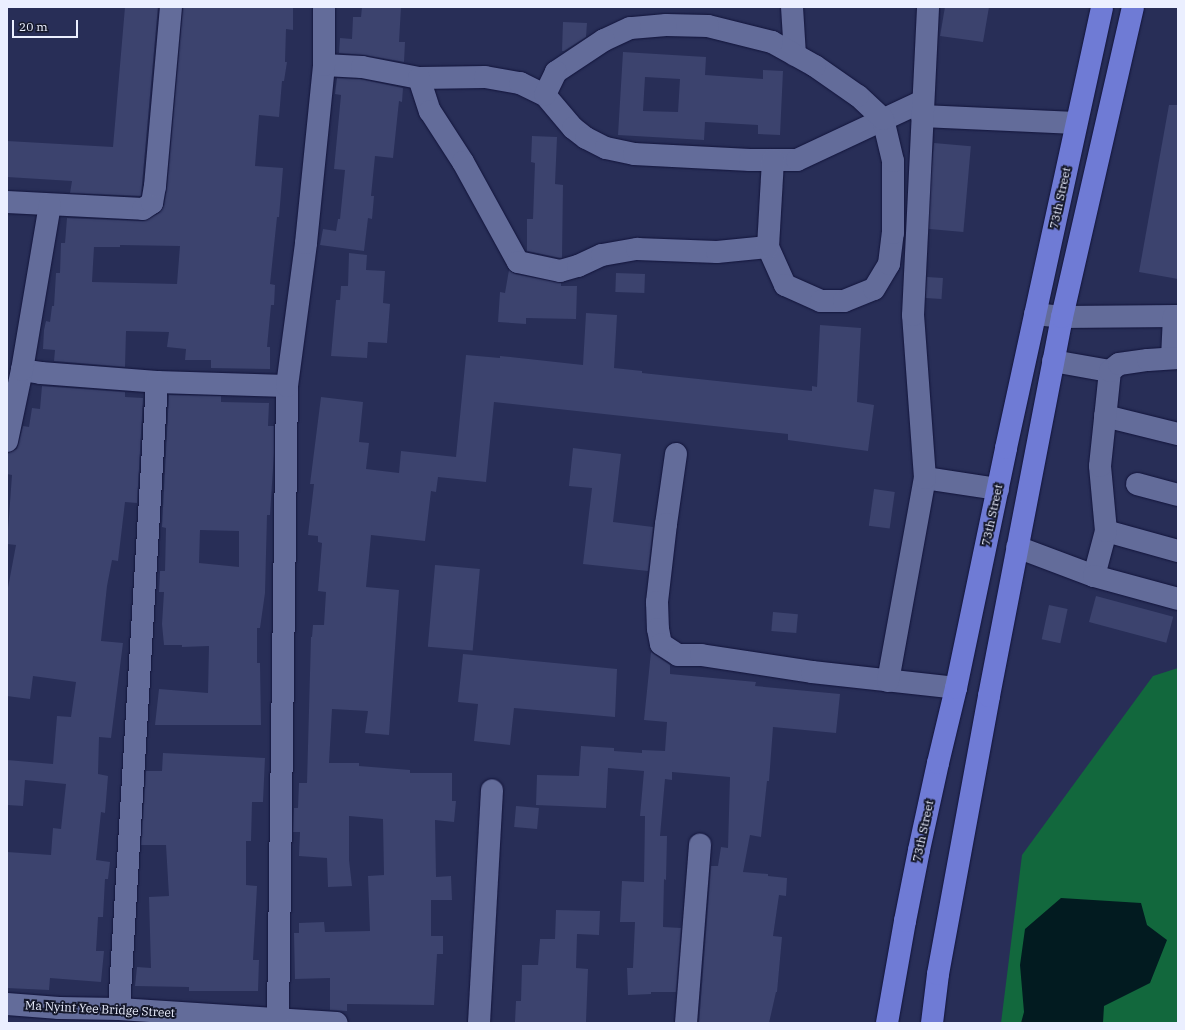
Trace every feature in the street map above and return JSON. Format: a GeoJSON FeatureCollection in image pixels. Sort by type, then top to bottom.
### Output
{"type":"FeatureCollection","features":[{"type":"Feature","properties":{"kind":"main road","name":"73th Street"},"geometry":{"type":"LineString","coordinates":[[888,1023],[908,907],[938,763],[956,688],[1102,7]]}},
{"type":"Feature","properties":{"kind":"main road"},"geometry":{"type":"LineString","coordinates":[[932,1023],[938,974],[1053,361],[1133,7]]}},
{"type":"Feature","properties":{"kind":"street"},"geometry":{"type":"LineString","coordinates":[[7,202],[143,209],[152,203],[155,186],[171,7]]}},
{"type":"Feature","properties":{"kind":"street"},"geometry":{"type":"LineString","coordinates":[[278,1018],[287,386],[306,242],[324,65],[324,7]]}},
{"type":"Feature","properties":{"kind":"street"},"geometry":{"type":"LineString","coordinates":[[792,7],[795,55]]}},
{"type":"Feature","properties":{"kind":"street"},"geometry":{"type":"LineString","coordinates":[[888,681],[925,478],[913,315],[928,7]]}},
{"type":"Feature","properties":{"kind":"street"},"geometry":{"type":"LineString","coordinates":[[544,95],[556,72],[604,40],[630,28],[666,25],[708,26],[772,42],[795,55],[858,96],[883,119],[893,161],[893,233],[889,264],[874,289],[844,301],[821,301],[785,285],[768,247],[773,160]]}},
{"type":"Feature","properties":{"kind":"street"},"geometry":{"type":"LineString","coordinates":[[324,65],[362,67],[419,78],[485,76],[520,83],[544,95],[573,128],[586,138],[606,148],[634,154],[796,160],[883,119],[922,108],[1076,123]]}},
{"type":"Feature","properties":{"kind":"street"},"geometry":{"type":"LineString","coordinates":[[419,78],[430,111],[463,162],[518,262],[560,271],[578,266],[602,255],[637,250],[717,252],[768,247]]}},
{"type":"Feature","properties":{"kind":"street"},"geometry":{"type":"LineString","coordinates":[[7,441],[22,370],[50,205]]}},
{"type":"Feature","properties":{"kind":"street"},"geometry":{"type":"LineString","coordinates":[[1035,314],[1062,317],[1176,316],[1175,358],[1119,364],[1110,371],[1100,466],[1106,531],[1094,576]]}},
{"type":"Feature","properties":{"kind":"street"},"geometry":{"type":"LineString","coordinates":[[1053,361],[1110,371]]}},
{"type":"Feature","properties":{"kind":"street"},"geometry":{"type":"LineString","coordinates":[[22,370],[41,374],[157,382],[287,386]]}},
{"type":"Feature","properties":{"kind":"street"},"geometry":{"type":"LineString","coordinates":[[119,1009],[157,382]]}},
{"type":"Feature","properties":{"kind":"street"},"geometry":{"type":"LineString","coordinates":[[1106,416],[1178,434]]}},
{"type":"Feature","properties":{"kind":"street"},"geometry":{"type":"LineString","coordinates":[[676,454],[657,602],[658,629],[661,644],[678,655],[701,655],[812,672],[956,688]]}},
{"type":"Feature","properties":{"kind":"street"},"geometry":{"type":"LineString","coordinates":[[925,478],[998,489]]}},
{"type":"Feature","properties":{"kind":"street"},"geometry":{"type":"LineString","coordinates":[[1137,484],[1178,495]]}},
{"type":"Feature","properties":{"kind":"street"},"geometry":{"type":"LineString","coordinates":[[1106,531],[1178,551]]}},
{"type":"Feature","properties":{"kind":"street"},"geometry":{"type":"LineString","coordinates":[[1018,547],[1094,576],[1178,599]]}},
{"type":"Feature","properties":{"kind":"street"},"geometry":{"type":"LineString","coordinates":[[479,1023],[492,790]]}},
{"type":"Feature","properties":{"kind":"street"},"geometry":{"type":"LineString","coordinates":[[686,1023],[700,845]]}},
{"type":"Feature","properties":{"kind":"street","name":"Ma Nyint Yee Bridge Street"},"geometry":{"type":"LineString","coordinates":[[7,1004],[59,1015],[119,1009],[278,1018],[337,1023]]}},
{"type":"Feature","properties":{"kind":"green space"},"geometry":{"type":"Polygon","coordinates":[[[1178,668],[1178,1023],[1001,1023],[1022,855],[1153,676],[1178,668]]]}},
{"type":"Feature","properties":{"kind":"shaded area"},"geometry":{"type":"Polygon","coordinates":[[[1061,898],[1141,903],[1147,925],[1167,940],[1150,983],[1104,1006],[1103,1023],[1021,1023],[1024,1012],[1020,965],[1025,929],[1061,898]]]}},
{"type":"Feature","properties":{"kind":"building"},"geometry":{"type":"Polygon","coordinates":[[[125,7],[158,7],[141,196],[70,193],[72,181],[7,177],[7,141],[113,147],[125,7]]]}},
{"type":"Feature","properties":{"kind":"building"},"geometry":{"type":"Polygon","coordinates":[[[183,7],[293,7],[293,30],[286,29],[285,62],[287,62],[284,81],[282,81],[279,117],[259,115],[255,166],[283,168],[279,217],[277,217],[270,284],[275,285],[274,305],[271,305],[267,347],[270,347],[270,369],[211,368],[211,360],[185,360],[186,349],[167,347],[169,332],[126,331],[125,367],[54,361],[55,350],[43,349],[46,321],[50,322],[52,306],[54,306],[56,273],[60,273],[61,243],[65,243],[67,218],[143,221],[159,213],[164,205],[167,187],[183,7]],[[120,245],[120,247],[94,247],[92,282],[177,284],[180,246],[120,245]]]}},
{"type":"Feature","properties":{"kind":"building"},"geometry":{"type":"Polygon","coordinates":[[[362,7],[401,7],[399,42],[405,42],[404,62],[364,55],[339,53],[340,38],[352,39],[353,17],[361,17],[362,7]]]}},
{"type":"Feature","properties":{"kind":"building"},"geometry":{"type":"Polygon","coordinates":[[[945,7],[989,7],[983,42],[940,36],[945,7]]]}},
{"type":"Feature","properties":{"kind":"building"},"geometry":{"type":"Polygon","coordinates":[[[563,22],[587,23],[586,37],[562,51],[563,22]]]}},
{"type":"Feature","properties":{"kind":"building"},"geometry":{"type":"Polygon","coordinates":[[[623,52],[706,57],[705,75],[763,79],[763,70],[783,71],[780,135],[758,134],[758,125],[705,122],[704,140],[618,135],[623,52]],[[645,77],[643,111],[678,112],[680,79],[645,77]]]}},
{"type":"Feature","properties":{"kind":"building"},"geometry":{"type":"Polygon","coordinates":[[[337,78],[360,79],[403,88],[402,102],[399,101],[393,158],[375,156],[371,196],[374,196],[372,219],[368,218],[364,251],[320,245],[323,229],[336,231],[338,219],[340,219],[345,170],[334,169],[341,95],[335,94],[337,78]]]}},
{"type":"Feature","properties":{"kind":"building"},"geometry":{"type":"Polygon","coordinates":[[[1169,105],[1178,105],[1178,279],[1139,272],[1169,105]]]}},
{"type":"Feature","properties":{"kind":"building"},"geometry":{"type":"Polygon","coordinates":[[[532,136],[557,137],[555,184],[563,185],[562,258],[527,251],[527,219],[533,219],[535,163],[531,162],[532,136]]]}},
{"type":"Feature","properties":{"kind":"building"},"geometry":{"type":"Polygon","coordinates":[[[934,143],[971,146],[963,232],[927,229],[934,143]]]}},
{"type":"Feature","properties":{"kind":"building"},"geometry":{"type":"Polygon","coordinates":[[[349,253],[367,255],[366,270],[385,271],[383,303],[390,304],[387,343],[368,342],[367,358],[331,356],[336,300],[340,300],[341,286],[348,286],[349,253]]]}},
{"type":"Feature","properties":{"kind":"building"},"geometry":{"type":"Polygon","coordinates":[[[509,270],[515,274],[561,283],[561,286],[577,286],[576,319],[526,318],[526,324],[498,322],[500,292],[505,293],[509,270]]]}},
{"type":"Feature","properties":{"kind":"building"},"geometry":{"type":"Polygon","coordinates":[[[616,273],[645,274],[644,293],[615,292],[616,273]]]}},
{"type":"Feature","properties":{"kind":"building"},"geometry":{"type":"Polygon","coordinates":[[[927,277],[943,278],[941,299],[926,298],[927,277]]]}},
{"type":"Feature","properties":{"kind":"building"},"geometry":{"type":"Polygon","coordinates":[[[586,313],[617,315],[614,368],[642,371],[642,373],[812,391],[812,386],[817,387],[820,325],[861,328],[857,402],[874,405],[868,451],[788,440],[788,434],[494,402],[486,482],[438,477],[436,492],[431,491],[425,541],[371,535],[366,587],[399,590],[389,735],[365,733],[368,711],[332,709],[329,763],[359,763],[359,766],[410,770],[410,773],[452,773],[452,801],[456,801],[454,822],[435,820],[436,877],[451,876],[452,900],[431,900],[431,936],[443,936],[443,954],[437,954],[434,1005],[347,1004],[347,1011],[330,1010],[330,978],[295,979],[294,933],[299,933],[299,923],[324,922],[325,932],[370,931],[368,876],[384,875],[383,819],[349,816],[349,860],[352,886],[328,887],[327,858],[299,856],[300,832],[293,832],[294,808],[298,808],[299,783],[307,783],[311,637],[313,625],[324,625],[326,592],[318,591],[322,543],[318,542],[318,536],[308,535],[314,484],[310,484],[321,397],[363,402],[359,442],[369,443],[366,469],[399,473],[401,451],[456,457],[466,355],[500,358],[500,356],[583,365],[586,313]]]}},
{"type":"Feature","properties":{"kind":"building"},"geometry":{"type":"Polygon","coordinates":[[[42,386],[125,392],[125,397],[143,398],[137,503],[125,502],[118,561],[112,560],[107,586],[101,641],[123,643],[111,738],[99,737],[98,774],[108,776],[105,813],[101,812],[96,860],[110,862],[108,879],[105,879],[103,917],[98,917],[96,951],[104,951],[101,982],[50,978],[49,990],[7,988],[7,852],[51,855],[53,828],[61,829],[66,784],[25,780],[23,806],[7,805],[7,760],[53,764],[57,716],[71,717],[76,682],[33,676],[30,699],[7,696],[7,593],[16,545],[7,544],[12,475],[7,474],[7,453],[17,449],[23,426],[29,427],[32,408],[40,409],[42,386]]]}},
{"type":"Feature","properties":{"kind":"building"},"geometry":{"type":"Polygon","coordinates":[[[169,395],[221,396],[221,402],[269,403],[268,426],[274,426],[274,453],[270,515],[267,515],[265,593],[260,628],[257,628],[257,663],[260,663],[261,725],[155,725],[159,689],[208,693],[209,646],[182,647],[182,645],[164,645],[162,624],[164,592],[159,592],[160,571],[165,571],[166,528],[162,527],[169,395]],[[200,530],[199,563],[239,567],[239,531],[200,530]]]}},
{"type":"Feature","properties":{"kind":"building"},"geometry":{"type":"Polygon","coordinates":[[[573,448],[621,454],[613,522],[653,527],[648,571],[583,564],[592,488],[569,486],[573,448]]]}},
{"type":"Feature","properties":{"kind":"building"},"geometry":{"type":"Polygon","coordinates":[[[874,489],[895,492],[890,529],[869,526],[874,489]]]}},
{"type":"Feature","properties":{"kind":"building"},"geometry":{"type":"Polygon","coordinates":[[[435,565],[480,569],[473,651],[428,647],[435,565]]]}},
{"type":"Feature","properties":{"kind":"building"},"geometry":{"type":"Polygon","coordinates":[[[1096,596],[1173,617],[1166,643],[1089,622],[1096,596]]]}},
{"type":"Feature","properties":{"kind":"building"},"geometry":{"type":"Polygon","coordinates":[[[1049,605],[1068,609],[1060,643],[1042,639],[1049,605]]]}},
{"type":"Feature","properties":{"kind":"building"},"geometry":{"type":"Polygon","coordinates":[[[773,612],[798,614],[796,633],[771,631],[773,612]]]}},
{"type":"Feature","properties":{"kind":"building"},"geometry":{"type":"Polygon","coordinates":[[[651,652],[670,665],[670,674],[756,682],[755,686],[840,694],[836,733],[773,727],[769,781],[767,781],[761,837],[750,835],[743,872],[768,874],[768,876],[787,878],[786,896],[779,895],[773,936],[782,937],[777,992],[769,1023],[699,1023],[711,866],[718,866],[721,847],[728,848],[730,777],[672,772],[672,780],[665,779],[660,836],[667,836],[663,927],[681,928],[676,992],[651,992],[651,994],[628,995],[627,968],[633,968],[635,922],[620,922],[622,881],[644,882],[645,816],[640,816],[644,771],[608,768],[606,808],[536,805],[537,775],[579,776],[581,746],[614,748],[614,751],[642,753],[642,750],[665,751],[667,722],[644,720],[651,652]]]}},
{"type":"Feature","properties":{"kind":"building"},"geometry":{"type":"Polygon","coordinates":[[[463,654],[617,669],[615,717],[514,708],[510,745],[474,741],[478,704],[458,702],[463,654]]]}},
{"type":"Feature","properties":{"kind":"building"},"geometry":{"type":"Polygon","coordinates":[[[163,753],[265,758],[263,802],[252,802],[251,841],[246,841],[246,885],[257,886],[253,960],[259,960],[258,991],[189,991],[189,987],[135,986],[137,967],[151,968],[149,897],[169,896],[166,845],[141,845],[146,771],[162,771],[163,753]]]}},
{"type":"Feature","properties":{"kind":"building"},"geometry":{"type":"Polygon","coordinates":[[[516,806],[539,808],[537,829],[514,827],[516,806]]]}},
{"type":"Feature","properties":{"kind":"building"},"geometry":{"type":"Polygon","coordinates":[[[556,910],[600,911],[599,935],[577,934],[576,968],[588,969],[586,1022],[515,1022],[516,1001],[521,1001],[522,965],[538,965],[540,939],[555,939],[556,910]]]}}]}
